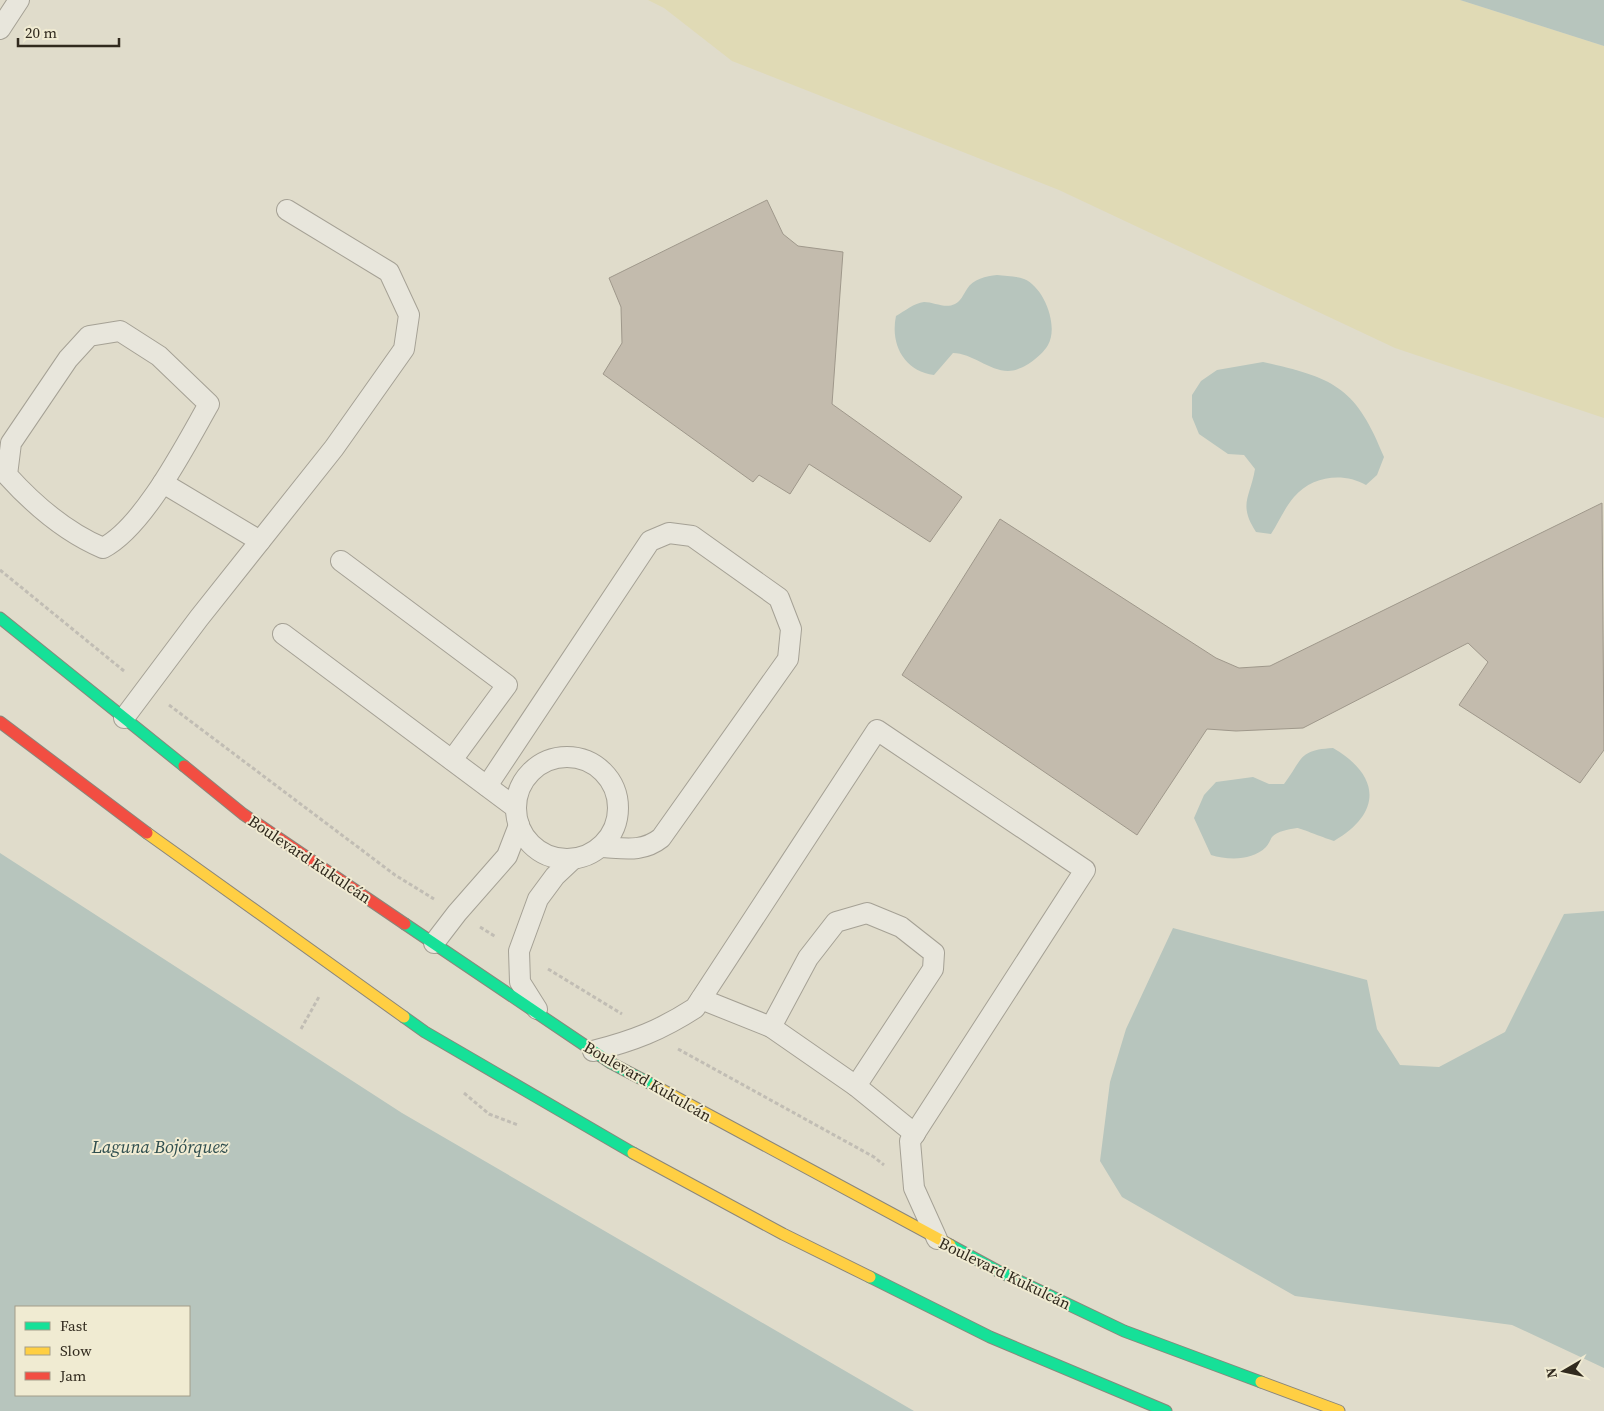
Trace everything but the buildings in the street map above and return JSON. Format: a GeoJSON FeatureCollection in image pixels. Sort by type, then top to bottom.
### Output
{"type":"FeatureCollection","features":[{"type":"Feature","properties":{"kind":"main road","name":"Boulevard Kukulcán"},"geometry":{"type":"LineString","coordinates":[[0,618],[243,814],[611,1063],[998,1271],[1124,1331],[1339,1411]]}},
{"type":"Feature","properties":{"kind":"main road"},"geometry":{"type":"LineString","coordinates":[[0,722],[110,806],[425,1032],[612,1141],[783,1234],[990,1337],[1166,1411]]}},
{"type":"Feature","properties":{"kind":"lane"},"geometry":{"type":"LineString","coordinates":[[0,29],[19,0]]}},
{"type":"Feature","properties":{"kind":"lane"},"geometry":{"type":"LineString","coordinates":[[124,718],[334,448],[404,349],[409,315],[390,272],[287,210]]}},
{"type":"Feature","properties":{"kind":"lane"},"geometry":{"type":"LineString","coordinates":[[120,331],[158,356],[209,404],[163,483],[117,542],[103,548],[86,541],[34,505],[7,475],[11,443],[68,359],[89,336],[120,331]]}},
{"type":"Feature","properties":{"kind":"lane"},"geometry":{"type":"LineString","coordinates":[[163,483],[260,541]]}},
{"type":"Feature","properties":{"kind":"lane"},"geometry":{"type":"LineString","coordinates":[[487,786],[650,541],[669,533],[692,536],[779,598],[791,630],[788,659],[661,838],[651,846],[641,849],[601,847]]}},
{"type":"Feature","properties":{"kind":"lane"},"geometry":{"type":"LineString","coordinates":[[341,561],[507,685],[452,760]]}},
{"type":"Feature","properties":{"kind":"lane"},"geometry":{"type":"LineString","coordinates":[[283,634],[487,786],[518,816],[527,839],[539,850],[555,858],[572,860],[588,855],[601,847],[613,831],[618,815],[618,797],[612,781],[600,768],[585,760],[569,756],[553,758],[538,765],[526,777],[518,792],[518,816],[507,856],[457,913],[434,943]]}},
{"type":"Feature","properties":{"kind":"lane"},"geometry":{"type":"LineString","coordinates":[[593,1051],[613,1046],[671,1024],[695,1008],[877,730],[1085,870],[910,1141],[914,1188],[937,1239]]}},
{"type":"Feature","properties":{"kind":"lane"},"geometry":{"type":"LineString","coordinates":[[541,1015],[520,982],[519,951],[538,899],[555,876],[572,860]]}},
{"type":"Feature","properties":{"kind":"lane"},"geometry":{"type":"LineString","coordinates":[[771,1026],[808,958],[836,922],[867,913],[901,927],[934,953],[933,969],[856,1086]]}},
{"type":"Feature","properties":{"kind":"lane"},"geometry":{"type":"LineString","coordinates":[[701,999],[771,1026],[856,1086],[915,1134]]}},
{"type":"Feature","properties":{"kind":"path"},"geometry":{"type":"LineString","coordinates":[[300,1029],[322,992]]}},
{"type":"Feature","properties":{"kind":"sand"},"geometry":{"type":"Polygon","coordinates":[[[648,0],[1460,0],[1604,46],[1604,418],[1395,348],[1059,190],[732,61],[664,8],[648,0]]]}},
{"type":"Feature","properties":{"kind":"water"},"geometry":{"type":"Polygon","coordinates":[[[1460,0],[1604,0],[1604,46],[1460,0]]]}},
{"type":"Feature","properties":{"kind":"water"},"geometry":{"type":"Polygon","coordinates":[[[997,275],[1024,279],[1038,290],[1043,298],[1051,318],[1052,328],[1048,345],[1039,356],[1022,367],[1010,371],[994,368],[961,354],[953,353],[934,375],[915,368],[907,362],[897,346],[895,336],[896,316],[924,302],[947,306],[955,304],[976,280],[997,275]]]}},
{"type":"Feature","properties":{"kind":"water"},"geometry":{"type":"Polygon","coordinates":[[[1263,362],[1308,374],[1340,389],[1352,400],[1363,415],[1374,433],[1384,457],[1377,475],[1366,485],[1348,478],[1328,478],[1310,484],[1301,490],[1288,505],[1271,534],[1256,532],[1246,507],[1255,469],[1244,455],[1228,454],[1199,434],[1192,417],[1192,395],[1201,381],[1217,370],[1263,362]]]}},
{"type":"Feature","properties":{"kind":"water"},"geometry":{"type":"Polygon","coordinates":[[[1333,748],[1349,759],[1360,770],[1367,782],[1370,794],[1367,807],[1361,819],[1350,830],[1334,841],[1299,828],[1291,829],[1274,835],[1266,847],[1254,855],[1240,858],[1225,858],[1211,855],[1194,818],[1204,795],[1216,782],[1253,777],[1269,784],[1284,784],[1302,757],[1313,751],[1333,748]]]}},
{"type":"Feature","properties":{"kind":"water","name":"Laguna Bojórquez"},"geometry":{"type":"Polygon","coordinates":[[[0,853],[402,1113],[914,1411],[0,1411],[0,853]]]}},
{"type":"Feature","properties":{"kind":"water"},"geometry":{"type":"Polygon","coordinates":[[[1604,911],[1604,1368],[1512,1325],[1295,1296],[1122,1197],[1100,1161],[1110,1082],[1126,1029],[1173,928],[1367,980],[1377,1029],[1400,1065],[1439,1067],[1505,1032],[1564,914],[1604,911]]]}},
{"type":"Feature","properties":{"kind":"traffic: fast"},"geometry":{"type":"LineString","coordinates":[[0,618],[184,766]]}},
{"type":"Feature","properties":{"kind":"traffic: fast"},"geometry":{"type":"LineString","coordinates":[[405,924],[611,1063],[655,1086]]}},
{"type":"Feature","properties":{"kind":"traffic: fast"},"geometry":{"type":"LineString","coordinates":[[404,1017],[425,1032],[633,1153]]}},
{"type":"Feature","properties":{"kind":"traffic: fast"},"geometry":{"type":"LineString","coordinates":[[950,1245],[998,1271],[1124,1331],[1261,1382]]}},
{"type":"Feature","properties":{"kind":"traffic: fast"},"geometry":{"type":"LineString","coordinates":[[870,1277],[990,1337],[1166,1411]]}},
{"type":"Feature","properties":{"kind":"traffic: slow"},"geometry":{"type":"LineString","coordinates":[[147,833],[404,1017]]}},
{"type":"Feature","properties":{"kind":"traffic: slow"},"geometry":{"type":"LineString","coordinates":[[655,1086],[950,1245]]}},
{"type":"Feature","properties":{"kind":"traffic: slow"},"geometry":{"type":"LineString","coordinates":[[633,1153],[783,1234],[870,1277]]}},
{"type":"Feature","properties":{"kind":"traffic: slow"},"geometry":{"type":"LineString","coordinates":[[1261,1382],[1339,1411]]}},
{"type":"Feature","properties":{"kind":"traffic: jam"},"geometry":{"type":"LineString","coordinates":[[0,722],[147,833]]}},
{"type":"Feature","properties":{"kind":"traffic: jam"},"geometry":{"type":"LineString","coordinates":[[184,766],[243,814],[405,924]]}}]}
